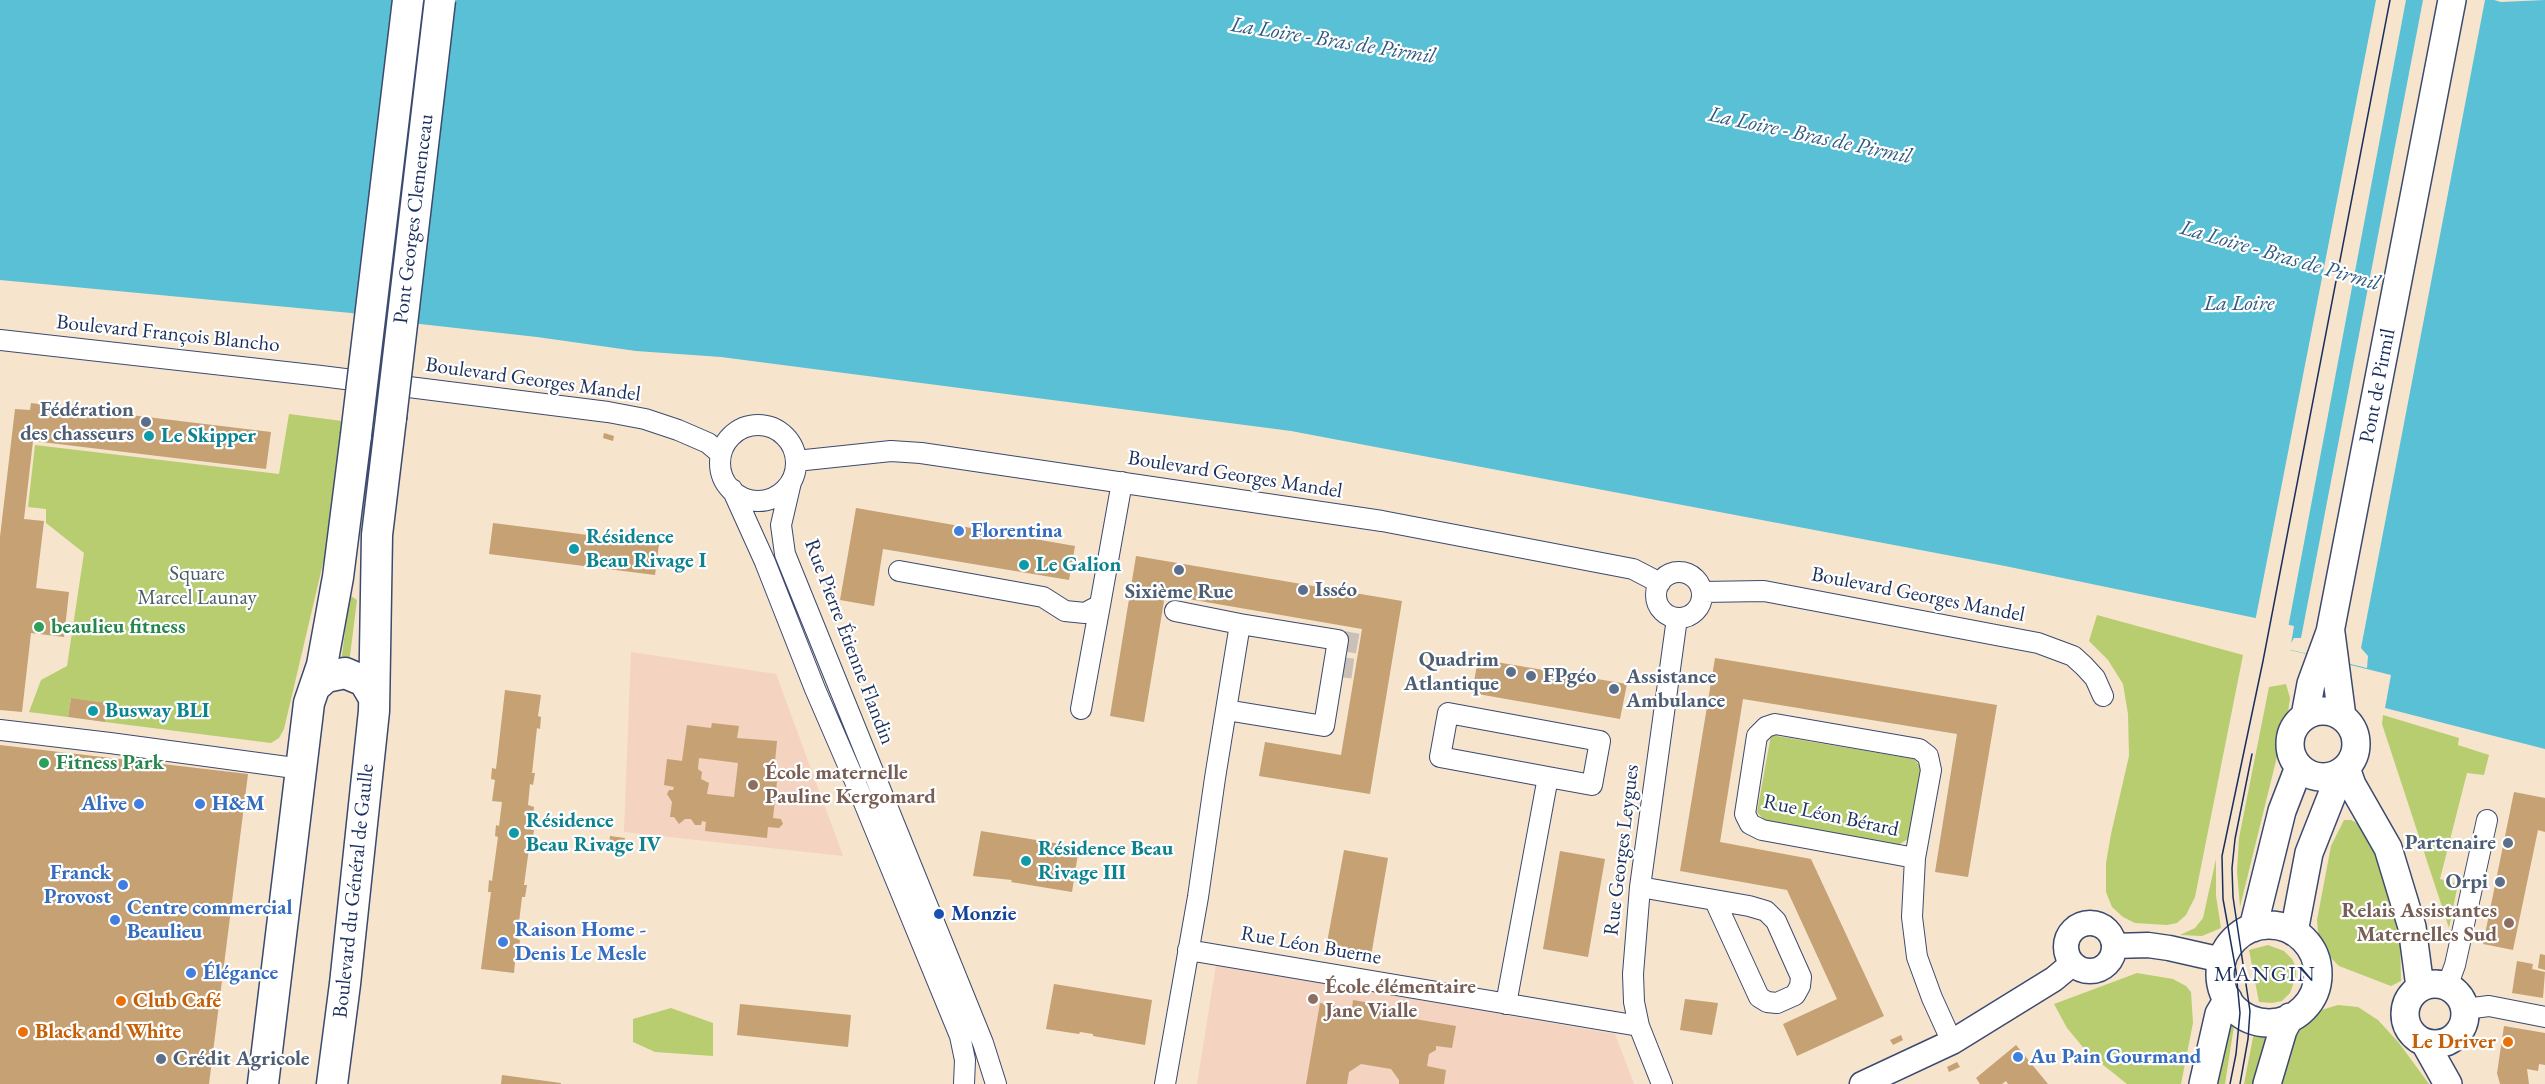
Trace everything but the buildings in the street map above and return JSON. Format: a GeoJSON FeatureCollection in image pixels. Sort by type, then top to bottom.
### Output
{"type":"FeatureCollection","features":[{"type":"Feature","properties":{"kind":"main road","name":"Pont Georges Clemenceau"},"geometry":{"type":"LineString","coordinates":[[317,685],[338,577],[408,0]]}},
{"type":"Feature","properties":{"kind":"main road","name":"Pont Georges Clemenceau"},"geometry":{"type":"LineString","coordinates":[[388,439],[440,0]]}},
{"type":"Feature","properties":{"kind":"main road","name":"Pont de Pirmil"},"geometry":{"type":"LineString","coordinates":[[2305,716],[2311,684],[2330,632],[2452,0]]}},
{"type":"Feature","properties":{"kind":"main road","name":"Boulevard du Général de Gaulle"},"geometry":{"type":"LineString","coordinates":[[332,1084],[348,961],[374,698],[377,535],[388,439]]}},
{"type":"Feature","properties":{"kind":"main road","name":"Pont de Pirmil"},"geometry":{"type":"LineString","coordinates":[[2330,632],[2342,717]]}},
{"type":"Feature","properties":{"kind":"main road"},"geometry":{"type":"LineString","coordinates":[[263,1084],[309,704],[317,685],[326,677],[345,673],[364,681],[374,698]]}},
{"type":"Feature","properties":{"kind":"main road"},"geometry":{"type":"LineString","coordinates":[[2294,932],[2308,853],[2344,770],[2354,756],[2356,741],[2352,727],[2342,717],[2321,710],[2298,721],[2290,736],[2290,753],[2299,767],[2319,777],[2327,777],[2344,770]]}},
{"type":"Feature","properties":{"kind":"main road"},"geometry":{"type":"LineString","coordinates":[[2253,928],[2282,811],[2299,767]]}},
{"type":"Feature","properties":{"kind":"main road"},"geometry":{"type":"LineString","coordinates":[[2344,770],[2388,848],[2412,927],[2420,987]]}},
{"type":"Feature","properties":{"kind":"main road"},"geometry":{"type":"LineString","coordinates":[[2267,1084],[2283,1030],[2290,1017],[2309,1001],[2317,978],[2316,965],[2305,941],[2294,932],[2271,925],[2253,928],[2239,935],[2231,943],[2222,960],[2220,976],[2228,999],[2240,1013],[2260,1022],[2271,1022],[2290,1017]]}},
{"type":"Feature","properties":{"kind":"main road"},"geometry":{"type":"LineString","coordinates":[[2425,1043],[2442,1044],[2456,1036],[2463,1026],[2465,1009],[2459,996],[2447,987],[2433,984],[2420,987],[2409,998],[2404,1017],[2411,1033],[2425,1043],[2448,1084]]}},
{"type":"Feature","properties":{"kind":"main road"},"geometry":{"type":"LineString","coordinates":[[2203,1084],[2219,1014],[2228,999]]}},
{"type":"Feature","properties":{"kind":"street","name":"Boulevard François Blancho"},"geometry":{"type":"LineString","coordinates":[[0,340],[330,377]]}},
{"type":"Feature","properties":{"kind":"street","name":"Boulevard Georges Mandel"},"geometry":{"type":"LineString","coordinates":[[330,377],[645,419],[708,443],[721,454]]}},
{"type":"Feature","properties":{"kind":"street"},"geometry":{"type":"LineString","coordinates":[[732,489],[743,497],[763,500],[776,496],[791,482],[796,461],[793,447],[784,435],[758,424],[732,435],[721,454],[722,473],[732,489],[765,562],[960,1036],[965,1060],[964,1084]]}},
{"type":"Feature","properties":{"kind":"street","name":"Boulevard Georges Mandel"},"geometry":{"type":"LineString","coordinates":[[796,461],[891,451],[921,453],[1382,521],[1633,569],[1660,583]]}},
{"type":"Feature","properties":{"kind":"street","name":"Rue Pierre Étienne Flandin"},"geometry":{"type":"LineString","coordinates":[[791,482],[781,525],[785,554],[983,1043],[996,1084]]}},
{"type":"Feature","properties":{"kind":"street"},"geometry":{"type":"LineString","coordinates":[[1081,709],[1122,482]]}},
{"type":"Feature","properties":{"kind":"street"},"geometry":{"type":"LineString","coordinates":[[899,571],[1043,597],[1065,611],[1085,613],[1100,605]]}},
{"type":"Feature","properties":{"kind":"street"},"geometry":{"type":"LineString","coordinates":[[1680,572],[1695,578],[1702,592],[1700,606],[1684,618],[1669,616],[1659,605],[1656,597],[1660,583],[1665,577],[1680,572]]}},
{"type":"Feature","properties":{"kind":"street","name":"Boulevard Georges Mandel"},"geometry":{"type":"LineString","coordinates":[[1702,592],[1764,591],[2038,643],[2073,656],[2094,678],[2103,696]]}},
{"type":"Feature","properties":{"kind":"street"},"geometry":{"type":"LineString","coordinates":[[1175,611],[1338,640],[1324,726],[1226,710]]}},
{"type":"Feature","properties":{"kind":"street","name":"Rue Georges Leygues"},"geometry":{"type":"LineString","coordinates":[[1662,1084],[1639,1026],[1634,1002],[1633,974],[1640,887],[1677,618]]}},
{"type":"Feature","properties":{"kind":"street"},"geometry":{"type":"LineString","coordinates":[[1165,1084],[1240,624]]}},
{"type":"Feature","properties":{"kind":"street"},"geometry":{"type":"LineString","coordinates":[[1448,713],[1600,741],[1592,785],[1548,777],[1440,757],[1448,713]]}},
{"type":"Feature","properties":{"kind":"street","name":"Rue Léon Bérard"},"geometry":{"type":"LineString","coordinates":[[1915,858],[1762,830],[1750,824],[1745,814],[1757,736],[1766,727],[1775,724],[1919,749],[1928,756],[1931,770],[1915,858],[1912,917],[1917,957],[1952,1042]]}},
{"type":"Feature","properties":{"kind":"street"},"geometry":{"type":"LineString","coordinates":[[0,730],[302,769]]}},
{"type":"Feature","properties":{"kind":"street"},"geometry":{"type":"LineString","coordinates":[[1506,1004],[1548,777]]}},
{"type":"Feature","properties":{"kind":"street"},"geometry":{"type":"LineString","coordinates":[[2447,987],[2455,965],[2487,820]]}},
{"type":"Feature","properties":{"kind":"street"},"geometry":{"type":"LineString","coordinates":[[1640,887],[1715,901],[1766,911],[1776,921],[1801,977],[1800,986],[1795,995],[1777,1003],[1759,998],[1715,901]]}},
{"type":"Feature","properties":{"kind":"street"},"geometry":{"type":"LineString","coordinates":[[2087,923],[2100,925],[2110,934],[2114,946],[2112,957],[2101,969],[2086,971],[2072,964],[2067,955],[2066,944],[2070,934],[2078,926],[2087,923]]}},
{"type":"Feature","properties":{"kind":"street"},"geometry":{"type":"LineString","coordinates":[[2114,946],[2148,945],[2222,960]]}},
{"type":"Feature","properties":{"kind":"street","name":"Rue Léon Buerne"},"geometry":{"type":"LineString","coordinates":[[1188,950],[1639,1026]]}},
{"type":"Feature","properties":{"kind":"street"},"geometry":{"type":"LineString","coordinates":[[1862,1084],[1952,1042],[2054,979],[2072,964]]}},
{"type":"Feature","properties":{"kind":"street"},"geometry":{"type":"LineString","coordinates":[[2465,1009],[2489,1006],[2545,1017]]}},
{"type":"Feature","properties":{"kind":"shaded area"},"geometry":{"type":"Polygon","coordinates":[[[631,652],[776,674],[843,856],[624,832],[631,652]]]}},
{"type":"Feature","properties":{"kind":"shaded area","name":"École élémentaire Jane Vialle"},"geometry":{"type":"Polygon","coordinates":[[[1216,965],[1615,1034],[1634,1084],[1197,1084],[1216,965]]]}},
{"type":"Feature","properties":{"kind":"green space","name":"Square Marcel Launay"},"geometry":{"type":"Polygon","coordinates":[[[289,414],[342,421],[324,559],[284,729],[279,738],[271,743],[105,722],[107,703],[71,698],[68,717],[29,712],[41,680],[67,666],[84,553],[46,523],[46,509],[28,507],[35,445],[279,474],[289,414]]]}},
{"type":"Feature","properties":{"kind":"green space"},"geometry":{"type":"Polygon","coordinates":[[[351,596],[357,600],[349,664],[341,663],[351,596]]]}},
{"type":"Feature","properties":{"kind":"green space"},"geometry":{"type":"Polygon","coordinates":[[[2097,615],[2243,655],[2195,897],[2186,915],[2177,923],[2167,925],[2135,923],[2123,917],[2112,907],[2106,892],[2106,863],[2129,756],[2128,714],[2123,684],[2108,660],[2089,641],[2097,615]]]}},
{"type":"Feature","properties":{"kind":"green space"},"geometry":{"type":"Polygon","coordinates":[[[2286,684],[2290,698],[2288,712],[2240,907],[2237,871],[2239,838],[2269,687],[2286,684]]]}},
{"type":"Feature","properties":{"kind":"green space"},"geometry":{"type":"Polygon","coordinates":[[[2383,715],[2459,738],[2458,745],[2489,755],[2484,775],[2467,773],[2440,879],[2458,884],[2449,928],[2382,724],[2383,715]]]}},
{"type":"Feature","properties":{"kind":"green space"},"geometry":{"type":"Polygon","coordinates":[[[1771,735],[1914,759],[1925,772],[1913,836],[1895,847],[1767,823],[1757,812],[1771,735]]]}},
{"type":"Feature","properties":{"kind":"green space"},"geometry":{"type":"Polygon","coordinates":[[[2344,820],[2351,820],[2359,824],[2381,861],[2400,934],[2401,981],[2391,986],[2339,966],[2319,946],[2317,920],[2331,846],[2344,820]]]}},
{"type":"Feature","properties":{"kind":"green space"},"geometry":{"type":"Polygon","coordinates":[[[2216,859],[2216,896],[2221,928],[2202,936],[2180,935],[2195,928],[2203,918],[2216,859]]]}},
{"type":"Feature","properties":{"kind":"green space"},"geometry":{"type":"Polygon","coordinates":[[[2268,945],[2284,951],[2296,967],[2296,976],[2290,993],[2282,1001],[2272,1003],[2259,1002],[2249,950],[2268,945]]]}},
{"type":"Feature","properties":{"kind":"green space"},"geometry":{"type":"Polygon","coordinates":[[[2137,973],[2173,979],[2186,986],[2191,992],[2193,1023],[2181,1084],[2127,1084],[2087,1052],[2067,1028],[2054,1004],[2137,973]]]}},
{"type":"Feature","properties":{"kind":"green space"},"geometry":{"type":"Polygon","coordinates":[[[2338,1005],[2358,1007],[2378,1020],[2399,1043],[2429,1084],[2278,1084],[2290,1046],[2305,1022],[2318,1011],[2338,1005]]]}},
{"type":"Feature","properties":{"kind":"green space"},"geometry":{"type":"Polygon","coordinates":[[[671,1008],[713,1023],[713,1056],[655,1052],[633,1042],[633,1019],[671,1008]]]}},
{"type":"Feature","properties":{"kind":"green space"},"geometry":{"type":"Polygon","coordinates":[[[2222,1023],[2234,1026],[2225,1084],[2208,1084],[2222,1023]]]}},
{"type":"Feature","properties":{"kind":"green space"},"geometry":{"type":"Polygon","coordinates":[[[2254,1032],[2270,1037],[2260,1084],[2244,1084],[2254,1032]]]}},
{"type":"Feature","properties":{"kind":"water","name":"La Loire"},"geometry":{"type":"Polygon","coordinates":[[[0,0],[2494,0],[2501,2],[2545,0],[2545,749],[2385,708],[2391,675],[2290,650],[2294,626],[2005,566],[1291,431],[721,357],[636,351],[351,313],[0,280],[0,0]]]}},
{"type":"Feature","properties":{"kind":"pier"},"geometry":{"type":"Polygon","coordinates":[[[2376,0],[2406,0],[2288,628],[2255,622],[2376,0]]]}},
{"type":"Feature","properties":{"kind":"pier"},"geometry":{"type":"Polygon","coordinates":[[[2423,0],[2485,0],[2361,648],[2368,656],[2367,668],[2287,649],[2288,642],[2291,643],[2294,638],[2301,638],[2423,0]]]}},
{"type":"Feature","properties":{"kind":"tunnel"},"geometry":{"type":"LineString","coordinates":[[1338,640],[1360,644]]}},
{"type":"Feature","properties":{"kind":"tunnel"},"geometry":{"type":"LineString","coordinates":[[1333,666],[1355,669]]}},
{"type":"Feature","properties":{"kind":"tram line"},"geometry":{"type":"LineString","coordinates":[[2230,1084],[2240,1013],[2236,971],[2223,899],[2222,856],[2263,661],[2390,0]]}},
{"type":"Feature","properties":{"kind":"tram line"},"geometry":{"type":"LineString","coordinates":[[2240,1084],[2248,1039],[2250,1011],[2233,897],[2232,868],[2235,839],[2252,754]]}},
{"type":"Feature","properties":{"kind":"place","name":"Fédération des chasseurs"},"geometry":{"type":"Point","coordinates":[146,422]}},
{"type":"Feature","properties":{"kind":"place","name":"Le Skipper"},"geometry":{"type":"Point","coordinates":[149,436]}},
{"type":"Feature","properties":{"kind":"place","name":"Florentina"},"geometry":{"type":"Point","coordinates":[959,531]}},
{"type":"Feature","properties":{"kind":"place","name":"Résidence Beau Rivage I"},"geometry":{"type":"Point","coordinates":[574,549]}},
{"type":"Feature","properties":{"kind":"place","name":"Le Galion"},"geometry":{"type":"Point","coordinates":[1024,565]}},
{"type":"Feature","properties":{"kind":"place","name":"Sixième Rue"},"geometry":{"type":"Point","coordinates":[1179,570]}},
{"type":"Feature","properties":{"kind":"place","name":"Isséo"},"geometry":{"type":"Point","coordinates":[1303,590]}},
{"type":"Feature","properties":{"kind":"place","name":"beaulieu fitness"},"geometry":{"type":"Point","coordinates":[39,627]}},
{"type":"Feature","properties":{"kind":"place","name":"Quadrim Atlantique"},"geometry":{"type":"Point","coordinates":[1511,672]}},
{"type":"Feature","properties":{"kind":"place","name":"FPgéo"},"geometry":{"type":"Point","coordinates":[1531,676]}},
{"type":"Feature","properties":{"kind":"place","name":"Assistance Ambulance"},"geometry":{"type":"Point","coordinates":[1614,689]}},
{"type":"Feature","properties":{"kind":"place","name":"Busway BLI"},"geometry":{"type":"Point","coordinates":[93,711]}},
{"type":"Feature","properties":{"kind":"place","name":"Fitness Park"},"geometry":{"type":"Point","coordinates":[44,763]}},
{"type":"Feature","properties":{"kind":"place","name":"École maternelle Pauline Kergomard"},"geometry":{"type":"Point","coordinates":[753,785]}},
{"type":"Feature","properties":{"kind":"place","name":"Alive"},"geometry":{"type":"Point","coordinates":[139,804]}},
{"type":"Feature","properties":{"kind":"place","name":"H&M"},"geometry":{"type":"Point","coordinates":[200,804]}},
{"type":"Feature","properties":{"kind":"place","name":"Résidence Beau Rivage IV"},"geometry":{"type":"Point","coordinates":[514,833]}},
{"type":"Feature","properties":{"kind":"place","name":"Partenaire"},"geometry":{"type":"Point","coordinates":[2508,843]}},
{"type":"Feature","properties":{"kind":"place","name":"Résidence Beau Rivage III"},"geometry":{"type":"Point","coordinates":[1026,861]}},
{"type":"Feature","properties":{"kind":"place","name":"Orpi"},"geometry":{"type":"Point","coordinates":[2500,882]}},
{"type":"Feature","properties":{"kind":"place","name":"Franck Provost"},"geometry":{"type":"Point","coordinates":[123,885]}},
{"type":"Feature","properties":{"kind":"place","name":"Monzie"},"geometry":{"type":"Point","coordinates":[939,914]}},
{"type":"Feature","properties":{"kind":"place","name":"Centre commercial Beaulieu"},"geometry":{"type":"Point","coordinates":[115,920]}},
{"type":"Feature","properties":{"kind":"place","name":"Relais Assistantes Maternelles Sud"},"geometry":{"type":"Point","coordinates":[2509,923]}},
{"type":"Feature","properties":{"kind":"place","name":"Raison Home - Denis Le Mesle"},"geometry":{"type":"Point","coordinates":[503,942]}},
{"type":"Feature","properties":{"kind":"place","name":"Élégance"},"geometry":{"type":"Point","coordinates":[191,973]}},
{"type":"Feature","properties":{"kind":"place","name":"École élémentaire Jane Vialle"},"geometry":{"type":"Point","coordinates":[1313,999]}},
{"type":"Feature","properties":{"kind":"place","name":"Club Café"},"geometry":{"type":"Point","coordinates":[121,1001]}},
{"type":"Feature","properties":{"kind":"place","name":"Black and White"},"geometry":{"type":"Point","coordinates":[23,1032]}},
{"type":"Feature","properties":{"kind":"place","name":"Le Driver"},"geometry":{"type":"Point","coordinates":[2508,1042]}},
{"type":"Feature","properties":{"kind":"place","name":"Au Pain Gourmand"},"geometry":{"type":"Point","coordinates":[2018,1057]}},
{"type":"Feature","properties":{"kind":"place","name":"Crédit Agricole"},"geometry":{"type":"Point","coordinates":[161,1059]}},
{"type":"Feature","properties":{"kind":"district","name":"MANGIN"},"geometry":{"type":"Point","coordinates":[2265,975]}},
{"type":"Feature","properties":{"kind":"water label","name":"La Loire - Bras de Pirmil"},"geometry":{"type":"Point","coordinates":[1333,41]}},
{"type":"Feature","properties":{"kind":"water label","name":"La Loire - Bras de Pirmil"},"geometry":{"type":"Point","coordinates":[1810,136]}},
{"type":"Feature","properties":{"kind":"water label","name":"La Loire - Bras de Pirmil"},"geometry":{"type":"Point","coordinates":[2280,256]}}]}
